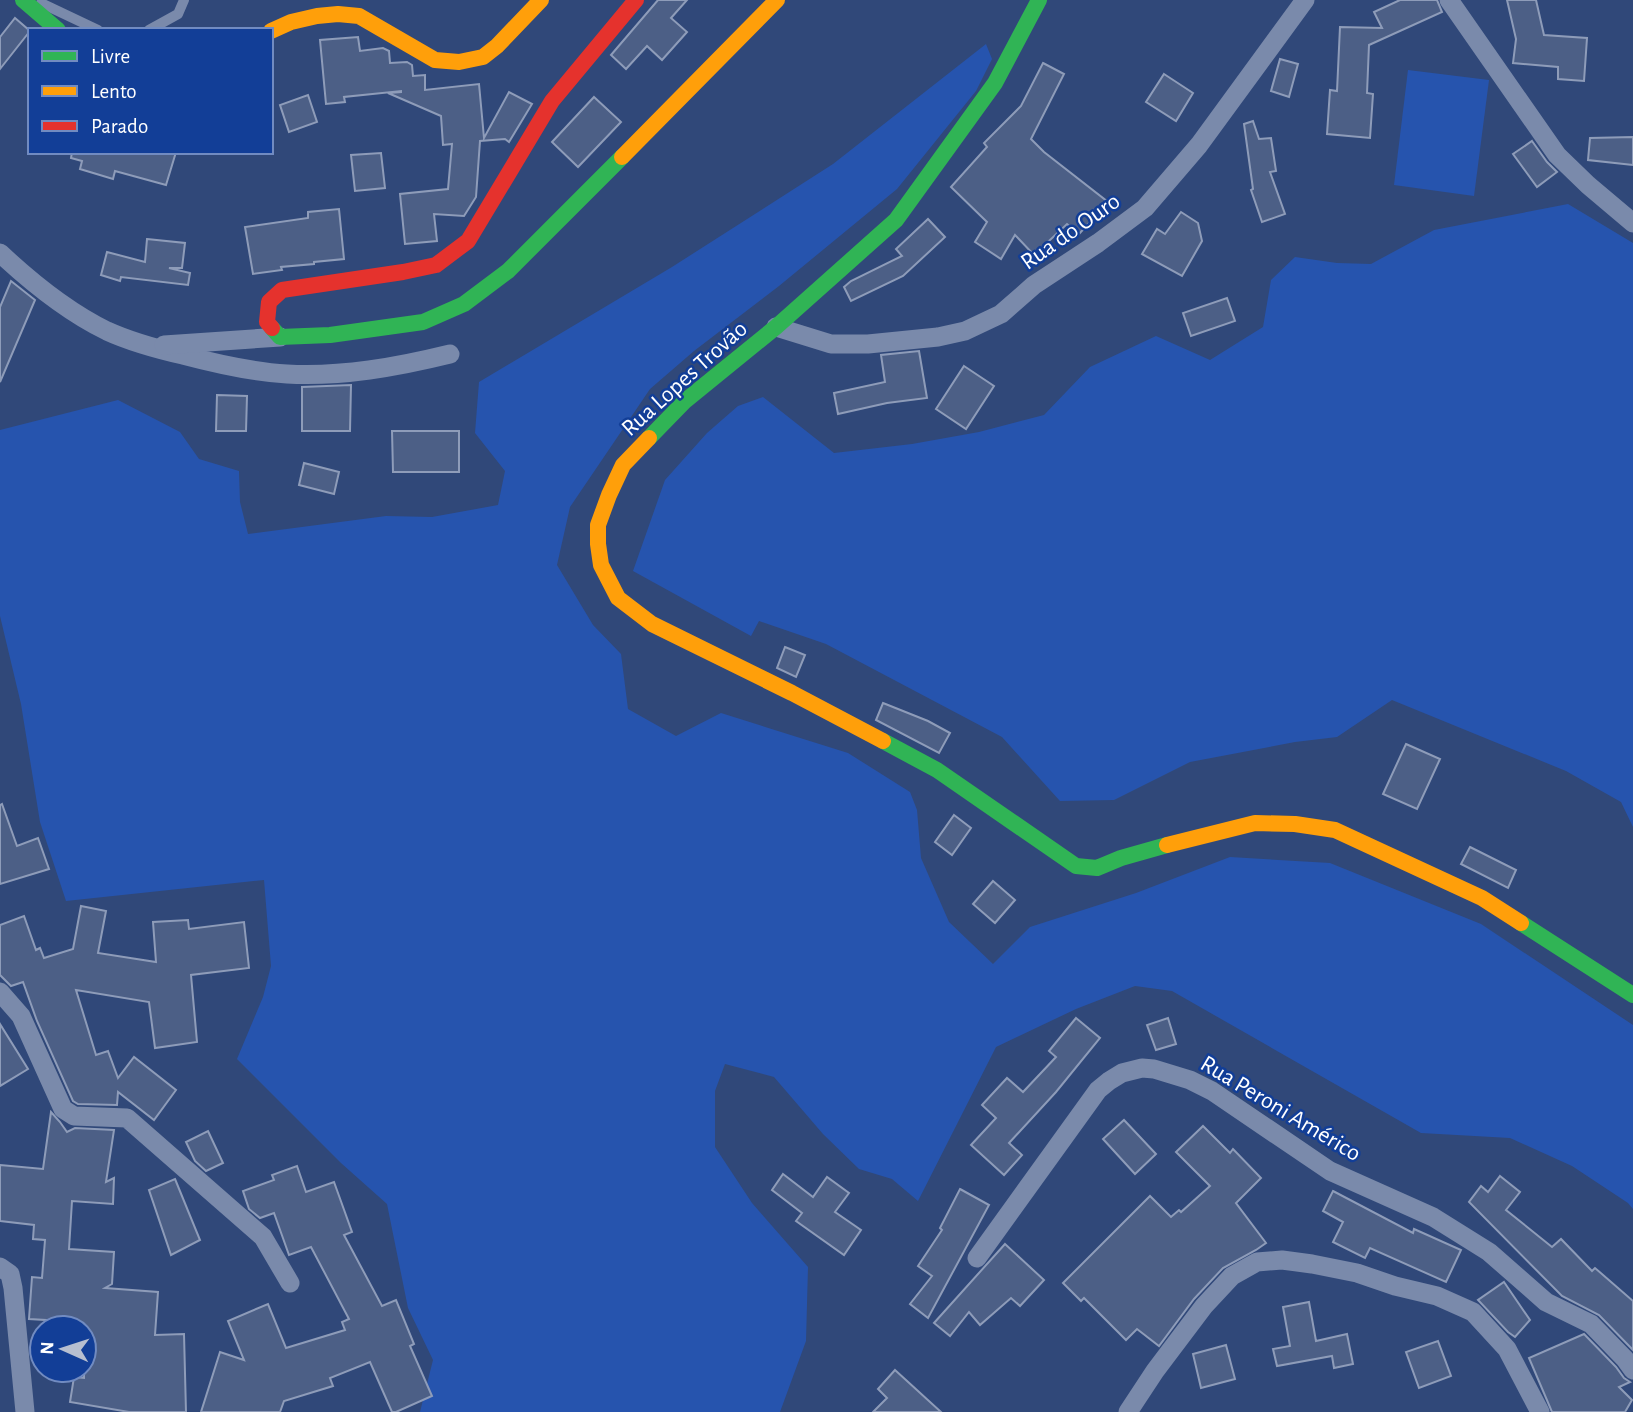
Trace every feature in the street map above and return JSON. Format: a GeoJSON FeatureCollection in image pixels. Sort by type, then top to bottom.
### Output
{"type":"FeatureCollection","features":[{"type":"Feature","properties":{"kind":"main road"},"geometry":{"type":"LineString","coordinates":[[23,0],[56,28]]}},
{"type":"Feature","properties":{"kind":"main road"},"geometry":{"type":"LineString","coordinates":[[273,30],[291,22],[317,16],[359,16],[435,60],[459,62],[482,57],[497,46],[541,0]]}},
{"type":"Feature","properties":{"kind":"main road"},"geometry":{"type":"LineString","coordinates":[[636,0],[552,101],[468,241],[436,265],[282,290],[269,302],[267,322],[280,337],[330,335],[423,322],[464,304],[508,271],[778,0]]}},
{"type":"Feature","properties":{"kind":"main road","name":"Rua Lopes Trovão"},"geometry":{"type":"LineString","coordinates":[[1039,0],[995,83],[896,220],[776,327],[685,401],[622,465],[598,525],[601,565],[608,582],[618,598],[652,624],[792,693],[937,770],[1076,866],[1097,868],[1160,846],[1255,823],[1295,824],[1335,830],[1482,898],[1633,995]]}},
{"type":"Feature","properties":{"kind":"street","name":"Rua do Ouro"},"geometry":{"type":"LineString","coordinates":[[776,327],[831,344],[868,344],[952,334],[965,331],[1001,314],[1034,285],[1145,208],[1199,145],[1305,0]]}},
{"type":"Feature","properties":{"kind":"street"},"geometry":{"type":"LineString","coordinates":[[1449,0],[1558,155],[1633,223]]}},
{"type":"Feature","properties":{"kind":"street"},"geometry":{"type":"LineString","coordinates":[[0,253],[69,309],[107,331],[149,346],[223,366],[287,374],[341,373],[392,367],[450,354]]}},
{"type":"Feature","properties":{"kind":"street"},"geometry":{"type":"LineString","coordinates":[[149,346],[280,337]]}},
{"type":"Feature","properties":{"kind":"street"},"geometry":{"type":"LineString","coordinates":[[0,992],[21,1016],[63,1110],[74,1116],[127,1118],[263,1237],[290,1283]]}},
{"type":"Feature","properties":{"kind":"street","name":"Rua Peroni Américo"},"geometry":{"type":"LineString","coordinates":[[977,1258],[1098,1090],[1131,1070],[1154,1069],[1190,1080],[1213,1091],[1330,1171],[1433,1217],[1489,1252],[1546,1302],[1591,1324],[1633,1370]]}},
{"type":"Feature","properties":{"kind":"street"},"geometry":{"type":"LineString","coordinates":[[1128,1412],[1204,1306],[1232,1276],[1257,1262],[1282,1260],[1357,1273],[1437,1296],[1473,1312],[1507,1349],[1540,1412]]}},
{"type":"Feature","properties":{"kind":"street"},"geometry":{"type":"LineString","coordinates":[[0,1267],[10,1274],[13,1288],[25,1412]]}},
{"type":"Feature","properties":{"kind":"lane"},"geometry":{"type":"LineString","coordinates":[[35,0],[94,28]]}},
{"type":"Feature","properties":{"kind":"lane"},"geometry":{"type":"LineString","coordinates":[[153,28],[178,14],[184,0]]}},
{"type":"Feature","properties":{"kind":"shaded area"},"geometry":{"type":"Polygon","coordinates":[[[986,44],[992,59],[976,91],[897,189],[650,389],[570,507],[557,565],[593,625],[621,654],[628,709],[676,736],[721,713],[848,753],[910,792],[917,810],[921,858],[949,922],[993,964],[1030,927],[1136,893],[1230,857],[1330,863],[1481,924],[1633,1025],[1633,1209],[1572,1166],[1510,1138],[1421,1133],[1172,991],[1135,986],[1076,1009],[996,1047],[918,1201],[892,1179],[859,1169],[823,1134],[774,1077],[725,1064],[715,1091],[715,1147],[752,1203],[808,1267],[806,1341],[780,1412],[420,1412],[433,1360],[408,1308],[387,1204],[341,1163],[237,1059],[263,997],[271,966],[264,880],[66,901],[40,822],[21,704],[0,616],[0,430],[118,400],[180,432],[199,459],[239,471],[240,502],[248,534],[386,516],[432,517],[498,505],[505,471],[475,433],[479,382],[672,267],[833,164],[986,44]]]}},
{"type":"Feature","properties":{"kind":"shaded area"},"geometry":{"type":"Polygon","coordinates":[[[1408,70],[1489,80],[1474,196],[1394,185],[1408,70]]]}},
{"type":"Feature","properties":{"kind":"shaded area"},"geometry":{"type":"Polygon","coordinates":[[[1568,204],[1633,243],[1633,827],[1621,802],[1566,771],[1392,700],[1337,737],[1295,742],[1190,762],[1114,800],[1060,801],[1002,737],[826,644],[759,621],[751,636],[633,571],[665,480],[707,433],[738,406],[763,397],[834,453],[912,444],[979,432],[1044,415],[1090,367],[1156,336],[1210,360],[1263,327],[1271,280],[1295,257],[1337,263],[1371,264],[1434,230],[1568,204]]]}},
{"type":"Feature","properties":{"kind":"building"},"geometry":{"type":"Polygon","coordinates":[[[658,0],[687,0],[671,18],[687,32],[662,60],[647,46],[626,69],[611,55],[658,0]]]}},
{"type":"Feature","properties":{"kind":"building"},"geometry":{"type":"Polygon","coordinates":[[[1400,0],[1437,0],[1442,12],[1369,45],[1367,93],[1373,94],[1370,138],[1327,134],[1330,90],[1337,91],[1340,27],[1382,28],[1374,12],[1400,0]]]}},
{"type":"Feature","properties":{"kind":"building"},"geometry":{"type":"Polygon","coordinates":[[[1507,0],[1536,0],[1544,35],[1587,38],[1584,81],[1558,79],[1558,67],[1513,63],[1516,39],[1507,0]]]}},
{"type":"Feature","properties":{"kind":"building"},"geometry":{"type":"Polygon","coordinates":[[[15,18],[28,29],[28,34],[0,69],[0,37],[15,18]]]}},
{"type":"Feature","properties":{"kind":"building"},"geometry":{"type":"Polygon","coordinates":[[[358,37],[360,51],[383,48],[389,51],[390,63],[407,62],[412,65],[413,76],[425,75],[425,90],[479,84],[484,138],[509,92],[532,104],[509,142],[505,139],[480,141],[476,197],[464,216],[434,214],[437,241],[405,244],[400,194],[448,189],[452,144],[443,145],[441,116],[388,93],[401,91],[344,97],[345,102],[326,104],[320,40],[358,37]]]}},
{"type":"Feature","properties":{"kind":"building"},"geometry":{"type":"Polygon","coordinates":[[[1280,59],[1298,64],[1289,97],[1271,91],[1280,59]]]}},
{"type":"Feature","properties":{"kind":"building"},"geometry":{"type":"Polygon","coordinates":[[[1043,63],[1064,74],[1031,139],[1108,202],[1079,234],[1067,224],[1034,255],[1015,235],[1001,259],[975,242],[987,222],[951,187],[987,147],[984,143],[1021,106],[1043,63]]]}},
{"type":"Feature","properties":{"kind":"building"},"geometry":{"type":"Polygon","coordinates":[[[1164,74],[1193,93],[1176,121],[1146,102],[1164,74]]]}},
{"type":"Feature","properties":{"kind":"building"},"geometry":{"type":"Polygon","coordinates":[[[308,95],[317,122],[289,132],[280,105],[308,95]]]}},
{"type":"Feature","properties":{"kind":"building"},"geometry":{"type":"Polygon","coordinates":[[[594,97],[621,122],[578,167],[552,142],[594,97]]]}},
{"type":"Feature","properties":{"kind":"building"},"geometry":{"type":"Polygon","coordinates":[[[1253,121],[1259,139],[1271,138],[1276,171],[1270,172],[1285,214],[1262,222],[1251,190],[1244,124],[1253,121]]]}},
{"type":"Feature","properties":{"kind":"building"},"geometry":{"type":"Polygon","coordinates":[[[1633,137],[1633,165],[1588,160],[1590,138],[1633,137]]]}},
{"type":"Feature","properties":{"kind":"building"},"geometry":{"type":"Polygon","coordinates":[[[1532,141],[1557,172],[1537,187],[1513,154],[1532,141]]]}},
{"type":"Feature","properties":{"kind":"building"},"geometry":{"type":"Polygon","coordinates":[[[381,153],[385,188],[355,191],[351,155],[381,153]]]}},
{"type":"Feature","properties":{"kind":"building"},"geometry":{"type":"Polygon","coordinates":[[[72,154],[175,154],[166,185],[115,171],[113,179],[80,169],[82,161],[71,158],[72,154]]]}},
{"type":"Feature","properties":{"kind":"building"},"geometry":{"type":"Polygon","coordinates":[[[339,209],[344,259],[281,267],[282,270],[253,274],[245,227],[308,218],[308,212],[339,209]]]}},
{"type":"Feature","properties":{"kind":"building"},"geometry":{"type":"Polygon","coordinates":[[[1181,212],[1198,223],[1202,241],[1182,276],[1142,254],[1157,229],[1165,234],[1181,212]]]}},
{"type":"Feature","properties":{"kind":"building"},"geometry":{"type":"Polygon","coordinates":[[[928,219],[945,237],[903,276],[851,301],[844,287],[902,256],[896,249],[928,219]]]}},
{"type":"Feature","properties":{"kind":"building"},"geometry":{"type":"Polygon","coordinates":[[[147,239],[185,243],[182,268],[169,268],[190,273],[188,285],[121,277],[120,281],[101,275],[107,252],[145,262],[147,239]]]}},
{"type":"Feature","properties":{"kind":"building"},"geometry":{"type":"Polygon","coordinates":[[[11,281],[35,300],[0,382],[0,307],[11,281]]]}},
{"type":"Feature","properties":{"kind":"building"},"geometry":{"type":"Polygon","coordinates":[[[1227,298],[1235,321],[1191,336],[1183,313],[1227,298]]]}},
{"type":"Feature","properties":{"kind":"building"},"geometry":{"type":"Polygon","coordinates":[[[919,351],[927,398],[887,403],[838,414],[834,393],[885,382],[881,355],[919,351]]]}},
{"type":"Feature","properties":{"kind":"building"},"geometry":{"type":"Polygon","coordinates":[[[964,366],[994,386],[966,429],[936,409],[964,366]]]}},
{"type":"Feature","properties":{"kind":"building"},"geometry":{"type":"Polygon","coordinates":[[[351,385],[350,431],[302,431],[302,387],[351,385]]]}},
{"type":"Feature","properties":{"kind":"building"},"geometry":{"type":"Polygon","coordinates":[[[217,395],[247,396],[246,431],[216,431],[217,395]]]}},
{"type":"Feature","properties":{"kind":"building"},"geometry":{"type":"Polygon","coordinates":[[[392,431],[459,431],[459,472],[393,472],[392,431]]]}},
{"type":"Feature","properties":{"kind":"building"},"geometry":{"type":"Polygon","coordinates":[[[304,463],[339,472],[334,494],[299,485],[304,463]]]}},
{"type":"Feature","properties":{"kind":"building"},"geometry":{"type":"Polygon","coordinates":[[[785,647],[805,655],[796,677],[777,668],[785,647]]]}},
{"type":"Feature","properties":{"kind":"building"},"geometry":{"type":"Polygon","coordinates":[[[883,703],[950,733],[939,753],[876,720],[883,703]]]}},
{"type":"Feature","properties":{"kind":"building"},"geometry":{"type":"Polygon","coordinates":[[[1406,744],[1440,759],[1417,809],[1383,794],[1406,744]]]}},
{"type":"Feature","properties":{"kind":"building"},"geometry":{"type":"Polygon","coordinates":[[[2,804],[17,846],[38,838],[49,869],[0,884],[2,804]]]}},
{"type":"Feature","properties":{"kind":"building"},"geometry":{"type":"Polygon","coordinates":[[[954,815],[971,828],[952,855],[935,842],[954,815]]]}},
{"type":"Feature","properties":{"kind":"building"},"geometry":{"type":"Polygon","coordinates":[[[1470,847],[1516,870],[1508,888],[1461,864],[1470,847]]]}},
{"type":"Feature","properties":{"kind":"building"},"geometry":{"type":"Polygon","coordinates":[[[993,881],[1015,900],[995,923],[973,904],[993,881]]]}},
{"type":"Feature","properties":{"kind":"building"},"geometry":{"type":"Polygon","coordinates":[[[81,906],[106,911],[98,953],[156,962],[153,922],[188,920],[189,929],[244,922],[249,968],[191,975],[197,1042],[155,1048],[149,1002],[76,990],[96,1055],[108,1051],[118,1078],[134,1057],[176,1090],[154,1120],[118,1092],[117,1105],[78,1104],[73,1101],[37,1021],[23,982],[11,986],[0,975],[0,925],[24,916],[36,950],[40,948],[44,958],[73,949],[81,906]]]}},
{"type":"Feature","properties":{"kind":"building"},"geometry":{"type":"Polygon","coordinates":[[[1076,1018],[1100,1038],[1056,1092],[1009,1143],[1022,1155],[1004,1175],[971,1145],[996,1118],[982,1105],[1007,1078],[1023,1092],[1056,1057],[1049,1051],[1076,1018]]]}},
{"type":"Feature","properties":{"kind":"building"},"geometry":{"type":"Polygon","coordinates":[[[1168,1018],[1176,1044],[1156,1050],[1147,1025],[1168,1018]]]}},
{"type":"Feature","properties":{"kind":"building"},"geometry":{"type":"Polygon","coordinates":[[[0,1024],[28,1069],[0,1086],[0,1024]]]}},
{"type":"Feature","properties":{"kind":"building"},"geometry":{"type":"Polygon","coordinates":[[[51,1112],[67,1132],[75,1128],[114,1130],[106,1182],[114,1178],[113,1204],[72,1201],[69,1249],[114,1252],[112,1284],[105,1288],[158,1292],[155,1335],[184,1334],[186,1412],[129,1412],[70,1402],[73,1384],[98,1384],[98,1314],[29,1314],[32,1277],[42,1278],[45,1240],[33,1239],[34,1225],[0,1221],[0,1165],[43,1169],[51,1112]]]}},
{"type":"Feature","properties":{"kind":"building"},"geometry":{"type":"Polygon","coordinates":[[[1124,1120],[1156,1154],[1135,1174],[1103,1139],[1124,1120]]]}},
{"type":"Feature","properties":{"kind":"building"},"geometry":{"type":"Polygon","coordinates":[[[1203,1126],[1230,1153],[1233,1149],[1261,1178],[1236,1203],[1266,1243],[1223,1268],[1194,1299],[1159,1346],[1137,1329],[1126,1340],[1084,1298],[1081,1301],[1063,1283],[1150,1196],[1171,1217],[1179,1210],[1181,1212],[1210,1186],[1176,1152],[1203,1126]]]}},
{"type":"Feature","properties":{"kind":"building"},"geometry":{"type":"Polygon","coordinates":[[[208,1131],[223,1163],[206,1171],[195,1161],[186,1142],[208,1131]]]}},
{"type":"Feature","properties":{"kind":"building"},"geometry":{"type":"Polygon","coordinates":[[[297,1166],[306,1192],[334,1182],[352,1232],[344,1235],[382,1306],[396,1300],[414,1344],[410,1346],[432,1396],[392,1412],[370,1362],[330,1378],[333,1386],[284,1401],[280,1412],[201,1412],[220,1352],[244,1360],[228,1321],[268,1304],[286,1348],[345,1330],[342,1322],[349,1319],[311,1247],[289,1255],[274,1213],[260,1218],[249,1209],[243,1191],[274,1180],[272,1175],[297,1166]]]}},
{"type":"Feature","properties":{"kind":"building"},"geometry":{"type":"Polygon","coordinates":[[[783,1174],[813,1197],[827,1177],[849,1193],[835,1212],[861,1230],[844,1255],[796,1221],[802,1213],[772,1190],[783,1174]]]}},
{"type":"Feature","properties":{"kind":"building"},"geometry":{"type":"Polygon","coordinates":[[[1500,1176],[1520,1192],[1506,1210],[1552,1247],[1561,1239],[1592,1271],[1595,1268],[1633,1301],[1633,1350],[1599,1315],[1562,1296],[1469,1202],[1481,1186],[1488,1192],[1500,1176]]]}},
{"type":"Feature","properties":{"kind":"building"},"geometry":{"type":"Polygon","coordinates":[[[175,1179],[200,1240],[171,1255],[149,1190],[175,1179]]]}},
{"type":"Feature","properties":{"kind":"building"},"geometry":{"type":"Polygon","coordinates":[[[960,1189],[989,1205],[928,1318],[910,1304],[932,1276],[918,1266],[942,1230],[940,1228],[960,1189]]]}},
{"type":"Feature","properties":{"kind":"building"},"geometry":{"type":"Polygon","coordinates":[[[1333,1191],[1413,1233],[1414,1229],[1461,1250],[1446,1282],[1370,1248],[1365,1258],[1333,1242],[1343,1222],[1323,1211],[1333,1191]]]}},
{"type":"Feature","properties":{"kind":"building"},"geometry":{"type":"Polygon","coordinates":[[[1005,1244],[1044,1280],[1020,1306],[1011,1298],[980,1325],[969,1312],[950,1336],[934,1323],[1005,1244]]]}},
{"type":"Feature","properties":{"kind":"building"},"geometry":{"type":"Polygon","coordinates":[[[1504,1282],[1530,1320],[1515,1337],[1478,1300],[1504,1282]]]}},
{"type":"Feature","properties":{"kind":"building"},"geometry":{"type":"Polygon","coordinates":[[[1309,1302],[1316,1341],[1347,1334],[1353,1364],[1334,1368],[1332,1356],[1277,1366],[1273,1349],[1290,1346],[1283,1307],[1309,1302]]]}},
{"type":"Feature","properties":{"kind":"building"},"geometry":{"type":"Polygon","coordinates":[[[1584,1334],[1630,1382],[1619,1387],[1632,1400],[1625,1412],[1552,1412],[1529,1358],[1584,1334]]]}},
{"type":"Feature","properties":{"kind":"building"},"geometry":{"type":"Polygon","coordinates":[[[1438,1341],[1451,1376],[1419,1388],[1406,1352],[1438,1341]]]}},
{"type":"Feature","properties":{"kind":"building"},"geometry":{"type":"Polygon","coordinates":[[[1226,1345],[1235,1379],[1201,1388],[1193,1354],[1226,1345]]]}},
{"type":"Feature","properties":{"kind":"building"},"geometry":{"type":"Polygon","coordinates":[[[895,1370],[941,1412],[873,1412],[887,1398],[878,1389],[895,1370]]]}},
{"type":"Feature","properties":{"kind":"traffic: fast"},"geometry":{"type":"LineString","coordinates":[[23,0],[56,28]]}},
{"type":"Feature","properties":{"kind":"traffic: fast"},"geometry":{"type":"LineString","coordinates":[[649,438],[685,401],[776,327],[896,220],[995,83],[1039,0]]}},
{"type":"Feature","properties":{"kind":"traffic: fast"},"geometry":{"type":"LineString","coordinates":[[272,328],[280,337],[330,335],[423,322],[464,304],[508,271],[622,157]]}},
{"type":"Feature","properties":{"kind":"traffic: fast"},"geometry":{"type":"LineString","coordinates":[[883,741],[937,770],[1076,866],[1097,868],[1167,845]]}},
{"type":"Feature","properties":{"kind":"traffic: fast"},"geometry":{"type":"LineString","coordinates":[[1521,923],[1633,995]]}},
{"type":"Feature","properties":{"kind":"traffic: slow"},"geometry":{"type":"LineString","coordinates":[[273,30],[291,22],[317,16],[359,16],[435,60],[459,62],[483,57],[541,0]]}},
{"type":"Feature","properties":{"kind":"traffic: slow"},"geometry":{"type":"LineString","coordinates":[[622,157],[777,0]]}},
{"type":"Feature","properties":{"kind":"traffic: slow"},"geometry":{"type":"LineString","coordinates":[[649,438],[623,465],[598,525],[601,565],[618,598],[652,624],[883,741]]}},
{"type":"Feature","properties":{"kind":"traffic: slow"},"geometry":{"type":"LineString","coordinates":[[1167,845],[1255,823],[1295,824],[1335,830],[1482,898],[1521,923]]}},
{"type":"Feature","properties":{"kind":"traffic: jam"},"geometry":{"type":"LineString","coordinates":[[272,328],[267,322],[269,302],[282,290],[436,265],[468,241],[552,101],[636,0]]}}]}
